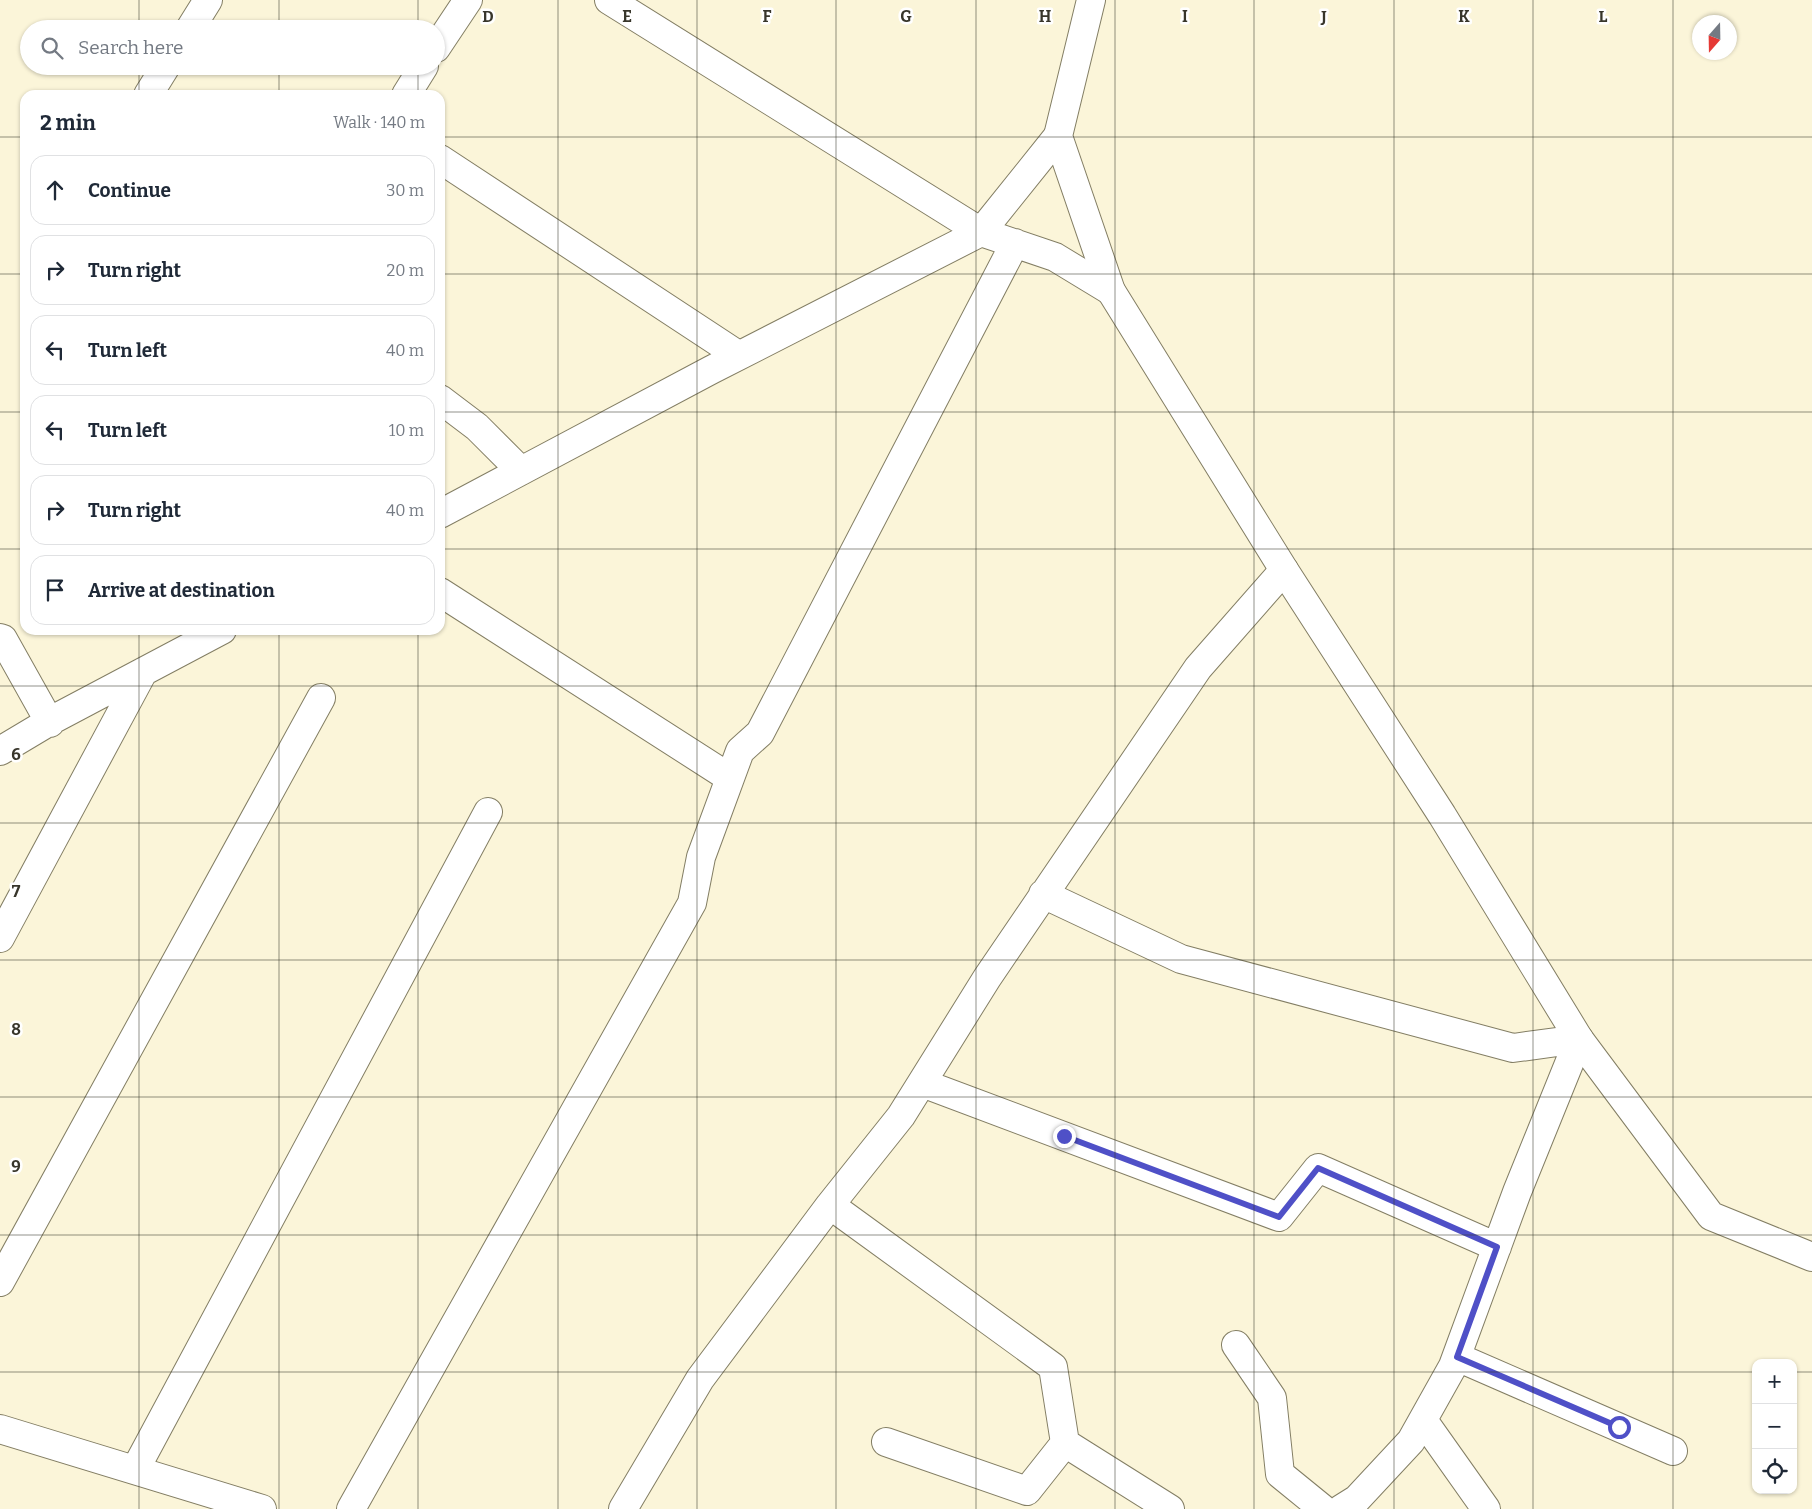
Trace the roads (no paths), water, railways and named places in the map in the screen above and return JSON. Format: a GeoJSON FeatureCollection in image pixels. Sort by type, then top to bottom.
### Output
{"type":"FeatureCollection","features":[{"type":"Feature","properties":{"kind":"street"},"geometry":{"type":"LineString","coordinates":[[196,20],[208,0]]}},
{"type":"Feature","properties":{"kind":"street"},"geometry":{"type":"LineString","coordinates":[[445,34],[468,0]]}},
{"type":"Feature","properties":{"kind":"street"},"geometry":{"type":"LineString","coordinates":[[609,0],[981,232],[1055,257],[1111,291]]}},
{"type":"Feature","properties":{"kind":"street"},"geometry":{"type":"LineString","coordinates":[[445,511],[738,356],[981,232],[1058,136],[1090,0]]}},
{"type":"Feature","properties":{"kind":"street"},"geometry":{"type":"LineString","coordinates":[[151,90],[160,75]]}},
{"type":"Feature","properties":{"kind":"street"},"geometry":{"type":"LineString","coordinates":[[409,90],[418,75]]}},
{"type":"Feature","properties":{"kind":"street"},"geometry":{"type":"LineString","coordinates":[[1058,136],[1111,291],[1284,570],[1442,815],[1580,1039],[1711,1216],[1812,1257]]}},
{"type":"Feature","properties":{"kind":"street"},"geometry":{"type":"LineString","coordinates":[[445,162],[738,356]]}},
{"type":"Feature","properties":{"kind":"street"},"geometry":{"type":"LineString","coordinates":[[352,1509],[692,903],[701,857],[740,751],[760,732],[1014,243]]}},
{"type":"Feature","properties":{"kind":"street"},"geometry":{"type":"LineString","coordinates":[[445,403],[477,427],[522,470]]}},
{"type":"Feature","properties":{"kind":"street"},"geometry":{"type":"LineString","coordinates":[[623,1509],[700,1379],[830,1205],[901,1116],[986,978],[1198,668],[1284,570]]}},
{"type":"Feature","properties":{"kind":"street"},"geometry":{"type":"LineString","coordinates":[[445,595],[730,778]]}},
{"type":"Feature","properties":{"kind":"street"},"geometry":{"type":"LineString","coordinates":[[0,751],[50,722],[213,635]]}},
{"type":"Feature","properties":{"kind":"street"},"geometry":{"type":"LineString","coordinates":[[0,638],[3,639],[50,722]]}},
{"type":"Feature","properties":{"kind":"street"},"geometry":{"type":"LineString","coordinates":[[0,938],[143,672]]}},
{"type":"Feature","properties":{"kind":"street"},"geometry":{"type":"LineString","coordinates":[[0,1282],[321,698]]}},
{"type":"Feature","properties":{"kind":"street"},"geometry":{"type":"LineString","coordinates":[[134,1470],[488,812]]}},
{"type":"Feature","properties":{"kind":"street"},"geometry":{"type":"LineString","coordinates":[[1043,894],[1181,959],[1513,1048],[1580,1039]]}},
{"type":"Feature","properties":{"kind":"street"},"geometry":{"type":"LineString","coordinates":[[1341,1509],[1357,1498],[1411,1442],[1457,1357],[1497,1247],[1580,1039]]}},
{"type":"Feature","properties":{"kind":"street"},"geometry":{"type":"LineString","coordinates":[[922,1083],[1279,1217],[1318,1168],[1497,1247]]}},
{"type":"Feature","properties":{"kind":"street"},"geometry":{"type":"LineString","coordinates":[[830,1205],[1053,1367],[1065,1444],[1027,1490],[886,1442]]}},
{"type":"Feature","properties":{"kind":"street"},"geometry":{"type":"LineString","coordinates":[[1236,1345],[1272,1398],[1280,1474],[1323,1509]]}},
{"type":"Feature","properties":{"kind":"street"},"geometry":{"type":"LineString","coordinates":[[1457,1357],[1673,1451]]}},
{"type":"Feature","properties":{"kind":"street"},"geometry":{"type":"LineString","coordinates":[[1423,1420],[1486,1509]]}},
{"type":"Feature","properties":{"kind":"street"},"geometry":{"type":"LineString","coordinates":[[0,1429],[262,1509]]}},
{"type":"Feature","properties":{"kind":"street"},"geometry":{"type":"LineString","coordinates":[[1065,1444],[1170,1509]]}}]}
